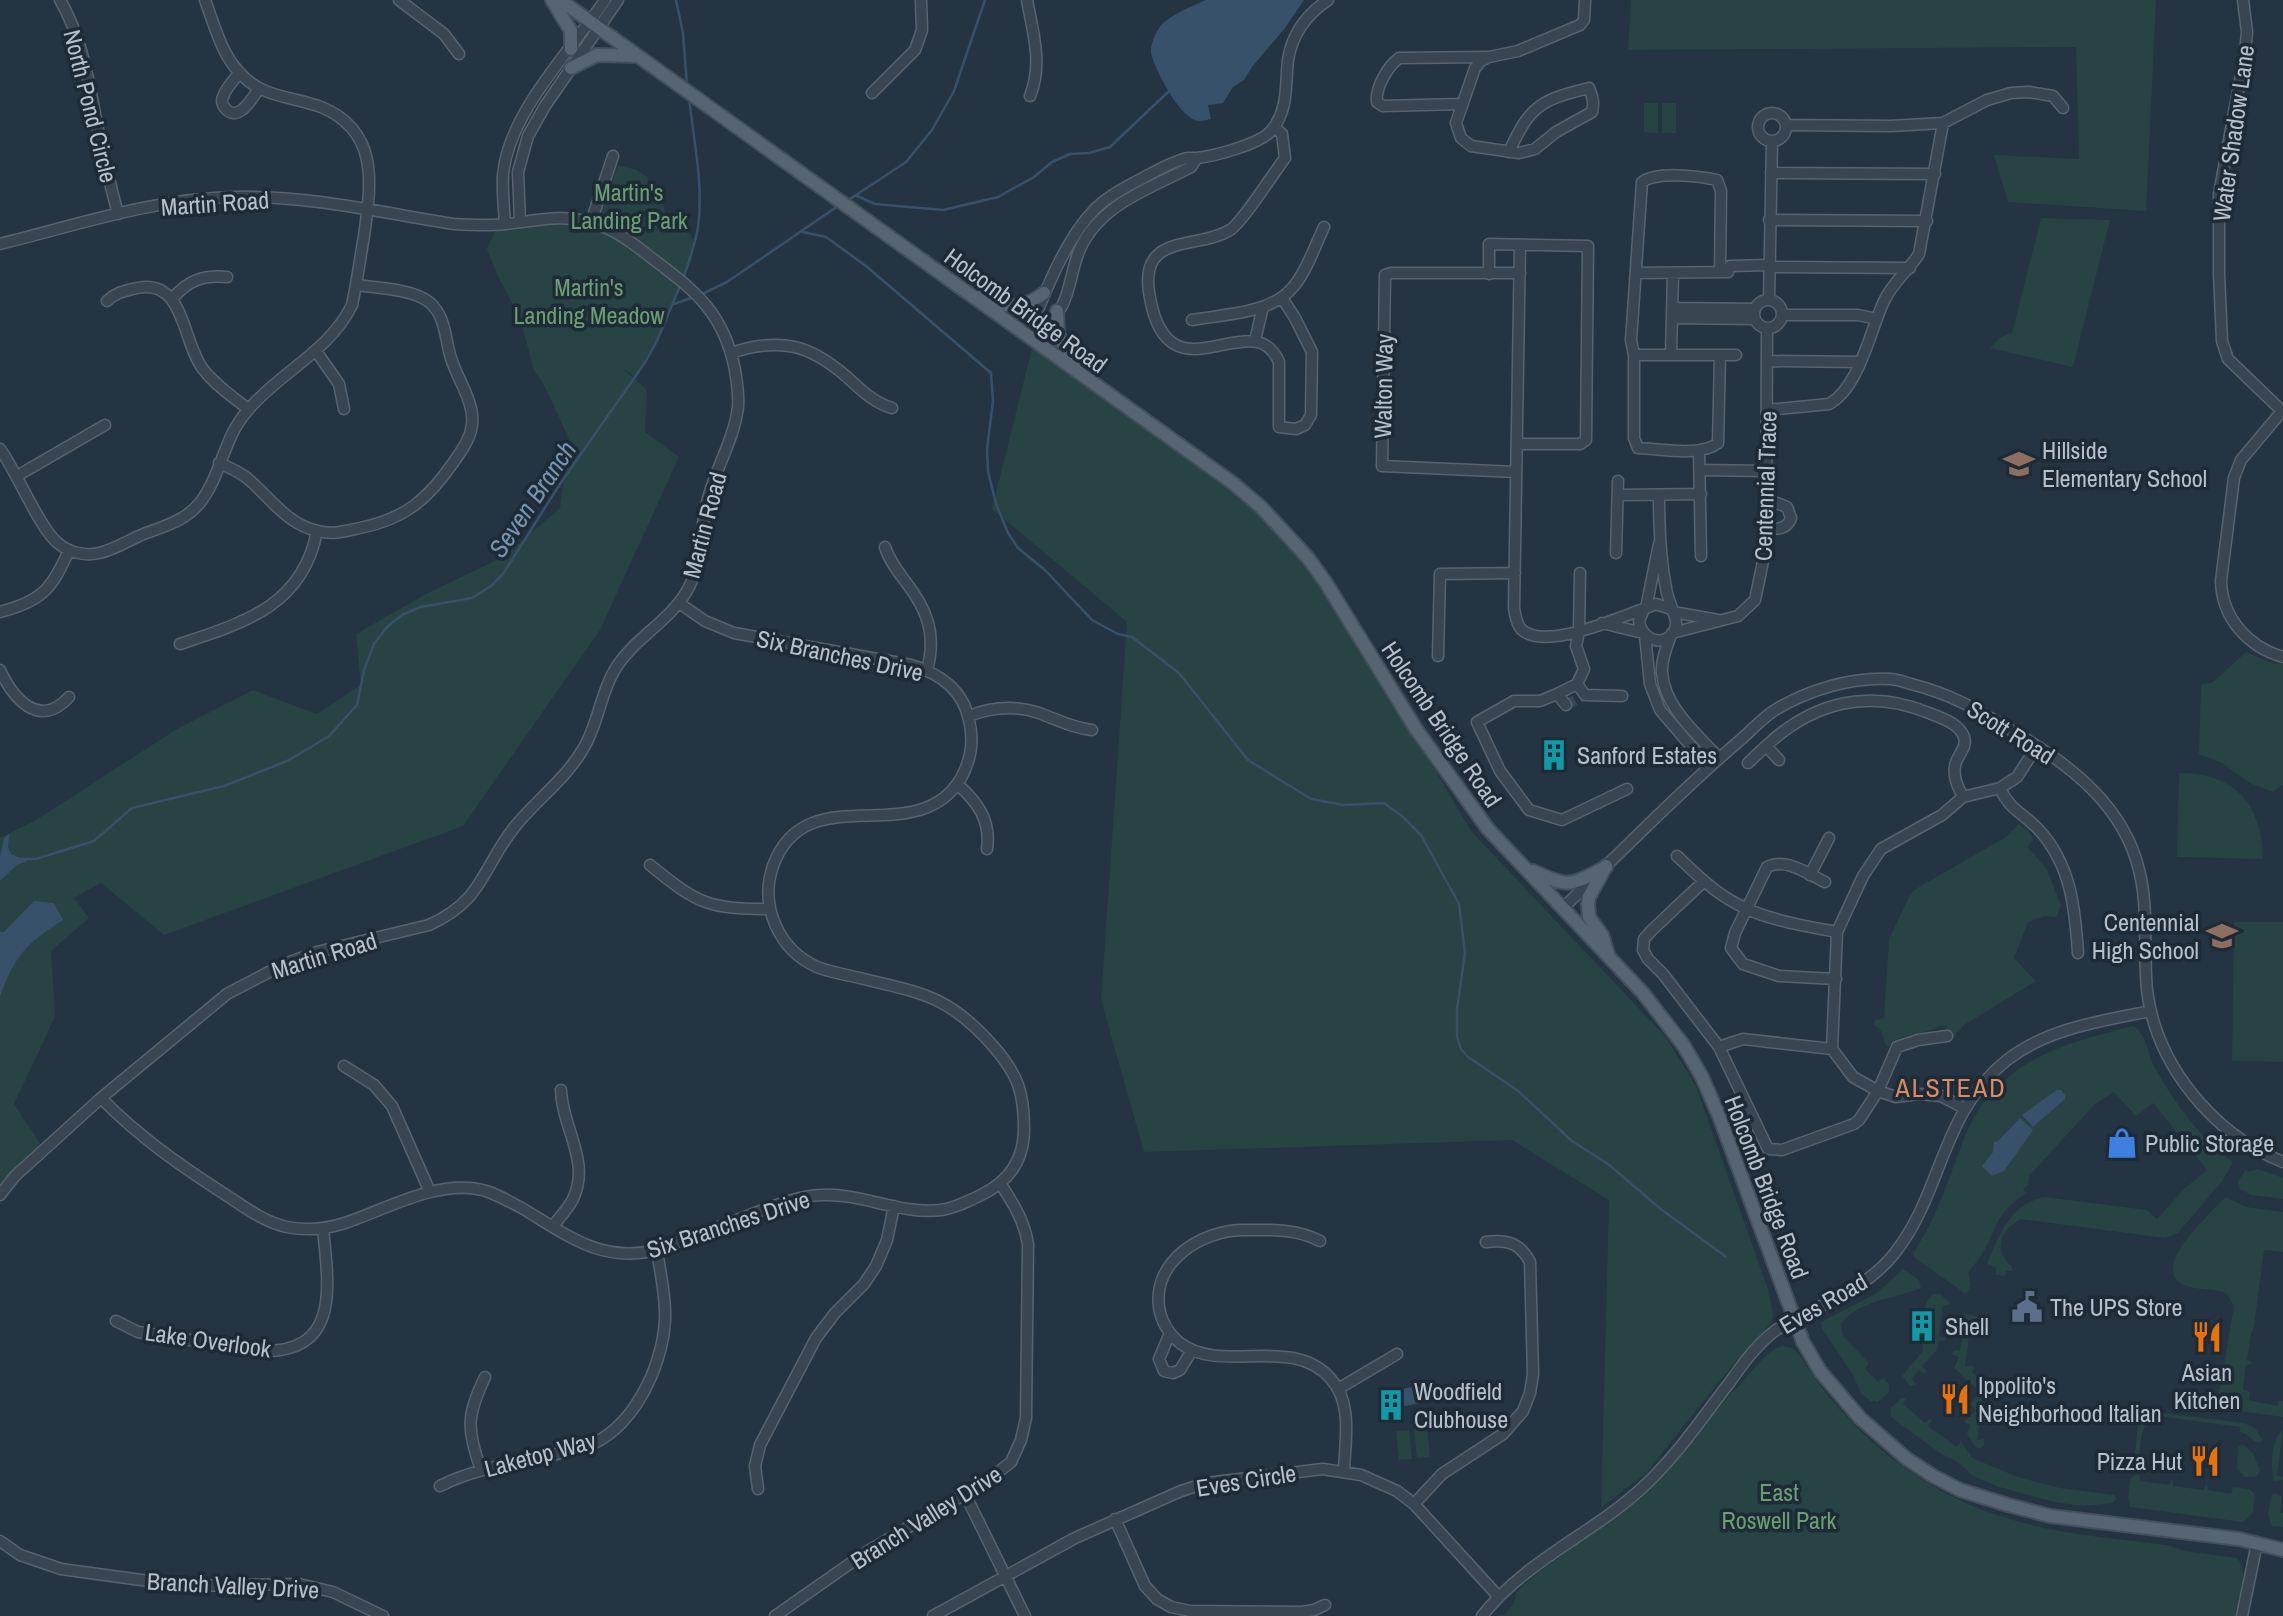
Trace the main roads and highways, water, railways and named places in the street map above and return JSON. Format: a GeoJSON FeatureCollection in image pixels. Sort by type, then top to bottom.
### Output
{"type":"FeatureCollection","features":[{"type":"Feature","properties":{"kind":"main road"},"geometry":{"type":"LineString","coordinates":[[552,0],[569,26],[572,36],[571,49]]}},
{"type":"Feature","properties":{"kind":"main road","name":"Holcomb Bridge Road"},"geometry":{"type":"LineString","coordinates":[[560,0],[1234,484],[1287,532],[1326,583],[1439,765],[1488,829],[1564,907],[1663,1017],[1702,1077],[1796,1318],[1802,1342],[1820,1371],[1860,1418],[1907,1458],[1961,1490],[2050,1516],[2239,1539],[2283,1550]]}},
{"type":"Feature","properties":{"kind":"main road"},"geometry":{"type":"LineString","coordinates":[[571,68],[597,55],[638,56]]}},
{"type":"Feature","properties":{"kind":"main road"},"geometry":{"type":"LineString","coordinates":[[965,292],[1008,307],[1033,302],[1044,293]]}},
{"type":"Feature","properties":{"kind":"main road"},"geometry":{"type":"LineString","coordinates":[[1057,311],[1059,336],[1076,372]]}},
{"type":"Feature","properties":{"kind":"main road"},"geometry":{"type":"LineString","coordinates":[[1526,868],[1567,884],[1578,882],[1606,866],[1588,904],[1589,917],[1602,935],[1609,956]]}},
{"type":"Feature","properties":{"kind":"water"},"geometry":{"type":"Polygon","coordinates":[[[1206,0],[1304,0],[1285,28],[1244,80],[1233,87],[1223,103],[1208,105],[1211,119],[1199,121],[1188,116],[1168,91],[1157,70],[1151,49],[1154,37],[1163,23],[1206,0]]]}},
{"type":"Feature","properties":{"kind":"water"},"geometry":{"type":"Polygon","coordinates":[[[9,834],[8,848],[11,854],[27,861],[17,865],[0,881],[0,858],[4,838],[9,834]]]}},
{"type":"Feature","properties":{"kind":"water"},"geometry":{"type":"Polygon","coordinates":[[[34,901],[54,903],[63,920],[24,951],[11,970],[0,996],[0,932],[4,932],[34,901]]]}},
{"type":"Feature","properties":{"kind":"water"},"geometry":{"type":"Polygon","coordinates":[[[2057,1090],[2061,1090],[2065,1099],[2033,1127],[2022,1115],[2057,1090]]]}},
{"type":"Feature","properties":{"kind":"water"},"geometry":{"type":"Polygon","coordinates":[[[2020,1118],[2033,1130],[2004,1171],[1992,1176],[1982,1166],[1993,1152],[1994,1142],[2020,1118]]]}},
{"type":"Feature","properties":{"kind":"water"},"geometry":{"type":"Polygon","coordinates":[[[1424,1385],[1427,1402],[1399,1407],[1396,1390],[1424,1385]]]}},
{"type":"Feature","properties":{"kind":"waterway"},"geometry":{"type":"LineString","coordinates":[[676,0],[683,33],[687,86]]}},
{"type":"Feature","properties":{"kind":"waterway","name":"Seven Branch"},"geometry":{"type":"LineString","coordinates":[[847,201],[906,162],[932,130],[954,91],[985,0]]}},
{"type":"Feature","properties":{"kind":"waterway"},"geometry":{"type":"LineString","coordinates":[[857,196],[875,204],[943,210],[998,197],[1034,177],[1052,162],[1070,154],[1089,153],[1110,147],[1169,91]]}},
{"type":"Feature","properties":{"kind":"waterway"},"geometry":{"type":"LineString","coordinates":[[683,279],[695,240],[700,211],[699,178],[689,97]]}},
{"type":"Feature","properties":{"kind":"waterway","name":"Seven Branch"},"geometry":{"type":"LineString","coordinates":[[700,295],[727,282],[838,206]]}},
{"type":"Feature","properties":{"kind":"waterway"},"geometry":{"type":"LineString","coordinates":[[803,232],[826,237],[866,266],[991,373],[993,401],[987,450],[988,471],[996,504],[1008,533],[1018,548],[1045,570],[1092,620],[1118,634],[1132,637],[1179,673],[1248,760],[1311,799],[1344,805],[1384,803],[1421,835],[1459,904],[1465,953],[1457,1009],[1457,1037],[1461,1049],[1468,1057],[1517,1090],[1572,1141],[1608,1164],[1662,1210],[1725,1256]]}},
{"type":"Feature","properties":{"kind":"waterway","name":"Seven Branch"},"geometry":{"type":"LineString","coordinates":[[19,859],[36,859],[94,841],[132,808],[224,786],[287,761],[329,736],[357,705],[364,670],[374,644],[387,627],[402,615],[420,607],[472,598],[491,586],[503,574],[560,484],[644,364],[680,286]]}},
{"type":"Feature","properties":{"kind":"waterway","name":"Seven Branch"},"geometry":{"type":"LineString","coordinates":[[674,304],[694,297]]}},
{"type":"Feature","properties":{"kind":"tunnel"},"geometry":{"type":"LineString","coordinates":[[1566,705],[1585,695]]}},
{"type":"Feature","properties":{"kind":"place","name":"Hillside Elementary School"},"geometry":{"type":"Point","coordinates":[2019,464]}},
{"type":"Feature","properties":{"kind":"place","name":"Sanford Estates"},"geometry":{"type":"Point","coordinates":[1554,755]}},
{"type":"Feature","properties":{"kind":"place","name":"Centennial High School"},"geometry":{"type":"Point","coordinates":[2222,936]}},
{"type":"Feature","properties":{"kind":"place","name":"Public Storage"},"geometry":{"type":"Point","coordinates":[2122,1143]}},
{"type":"Feature","properties":{"kind":"place","name":"The UPS Store"},"geometry":{"type":"Point","coordinates":[2027,1307]}},
{"type":"Feature","properties":{"kind":"place","name":"Shell"},"geometry":{"type":"Point","coordinates":[1922,1326]}},
{"type":"Feature","properties":{"kind":"place","name":"Asian Kitchen"},"geometry":{"type":"Point","coordinates":[2207,1337]}},
{"type":"Feature","properties":{"kind":"place","name":"Ippolito's Neighborhood Italian"},"geometry":{"type":"Point","coordinates":[1955,1399]}},
{"type":"Feature","properties":{"kind":"place","name":"Woodfield Clubhouse"},"geometry":{"type":"Point","coordinates":[1391,1405]}},
{"type":"Feature","properties":{"kind":"place","name":"Pizza Hut"},"geometry":{"type":"Point","coordinates":[2205,1461]}},
{"type":"Feature","properties":{"kind":"district","name":"ALSTEAD"},"geometry":{"type":"Point","coordinates":[1951,1087]}},
{"type":"Feature","properties":{"kind":"park label","name":"Martin's Landing Park"},"geometry":{"type":"Point","coordinates":[629,206]}},
{"type":"Feature","properties":{"kind":"park label","name":"Martin's Landing Meadow"},"geometry":{"type":"Point","coordinates":[589,301]}},
{"type":"Feature","properties":{"kind":"park label","name":"East Roswell Park"},"geometry":{"type":"Point","coordinates":[1779,1506]}}]}
